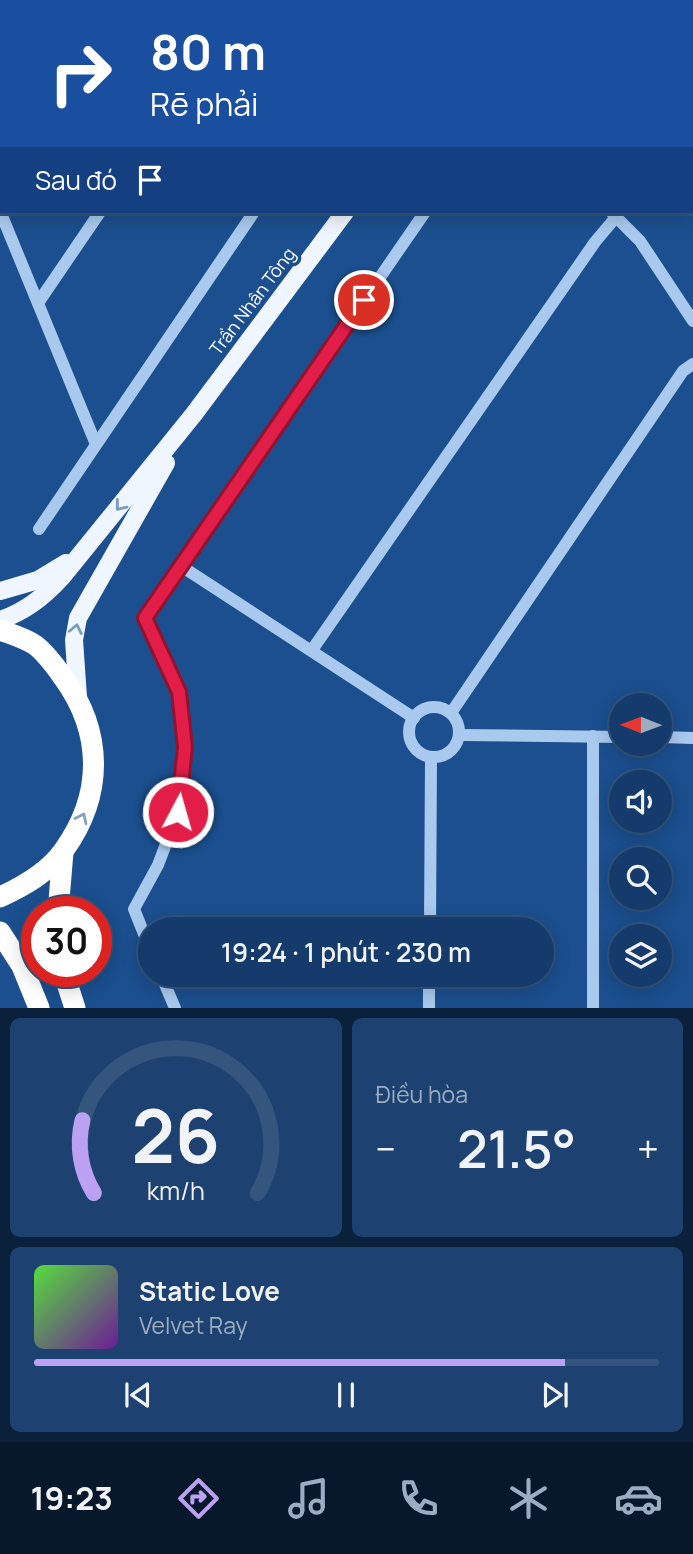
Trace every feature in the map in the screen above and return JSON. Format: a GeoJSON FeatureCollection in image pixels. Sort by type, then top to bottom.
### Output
{"type":"FeatureCollection","features":[{"type":"Feature","properties":{"kind":"highway"},"geometry":{"type":"LineString","coordinates":[[0,630],[35,645],[52,661],[78,697],[89,720],[95,766],[86,812],[63,852],[35,879],[0,897]]}},
{"type":"Feature","properties":{"kind":"highway"},"geometry":{"type":"LineString","coordinates":[[59,896],[63,852]]}},
{"type":"Feature","properties":{"kind":"highway"},"geometry":{"type":"LineString","coordinates":[[0,932],[22,965],[39,1008]]}},
{"type":"Feature","properties":{"kind":"highway"},"geometry":{"type":"LineString","coordinates":[[68,987],[75,1008]]}},
{"type":"Feature","properties":{"kind":"main road","name":"Trần Nhân Tông"},"geometry":{"type":"LineString","coordinates":[[194,414],[344,214]]}},
{"type":"Feature","properties":{"kind":"main road"},"geometry":{"type":"LineString","coordinates":[[0,620],[17,615],[47,594],[194,414]]}},
{"type":"Feature","properties":{"kind":"main road"},"geometry":{"type":"LineString","coordinates":[[78,697],[74,640],[78,618],[194,414]]}},
{"type":"Feature","properties":{"kind":"main road"},"geometry":{"type":"LineString","coordinates":[[0,591],[38,580],[58,569],[90,542]]}},
{"type":"Feature","properties":{"kind":"street"},"geometry":{"type":"LineString","coordinates":[[1,214],[95,442]]}},
{"type":"Feature","properties":{"kind":"street"},"geometry":{"type":"LineString","coordinates":[[38,303],[99,214]]}},
{"type":"Feature","properties":{"kind":"street"},"geometry":{"type":"LineString","coordinates":[[38,529],[253,214]]}},
{"type":"Feature","properties":{"kind":"street"},"geometry":{"type":"LineString","coordinates":[[138,919],[134,909],[158,865],[178,812],[185,747],[179,692],[145,618],[424,214]]}},
{"type":"Feature","properties":{"kind":"street"},"geometry":{"type":"LineString","coordinates":[[312,650],[613,214],[640,241],[693,321]]}},
{"type":"Feature","properties":{"kind":"street"},"geometry":{"type":"LineString","coordinates":[[451,713],[675,382],[693,364]]}},
{"type":"Feature","properties":{"kind":"street"},"geometry":{"type":"LineString","coordinates":[[181,566],[414,718]]}},
{"type":"Feature","properties":{"kind":"street"},"geometry":{"type":"LineString","coordinates":[[436,707],[451,713],[460,735],[453,750],[447,755],[431,758],[423,755],[411,743],[409,734],[414,718],[420,712],[436,707]]}},
{"type":"Feature","properties":{"kind":"street"},"geometry":{"type":"LineString","coordinates":[[460,735],[609,737]]}},
{"type":"Feature","properties":{"kind":"street"},"geometry":{"type":"LineString","coordinates":[[593,736],[593,1008]]}},
{"type":"Feature","properties":{"kind":"street"},"geometry":{"type":"LineString","coordinates":[[672,737],[693,738]]}},
{"type":"Feature","properties":{"kind":"street"},"geometry":{"type":"LineString","coordinates":[[430,917],[431,758]]}},
{"type":"Feature","properties":{"kind":"street"},"geometry":{"type":"LineString","coordinates":[[166,987],[175,1008]]}},
{"type":"Feature","properties":{"kind":"street"},"geometry":{"type":"LineString","coordinates":[[429,987],[429,1008]]}},
{"type":"Feature","properties":{"kind":"route"},"geometry":{"type":"LineString","coordinates":[[178,812],[185,747],[179,692],[145,618],[364,300]]}}]}
